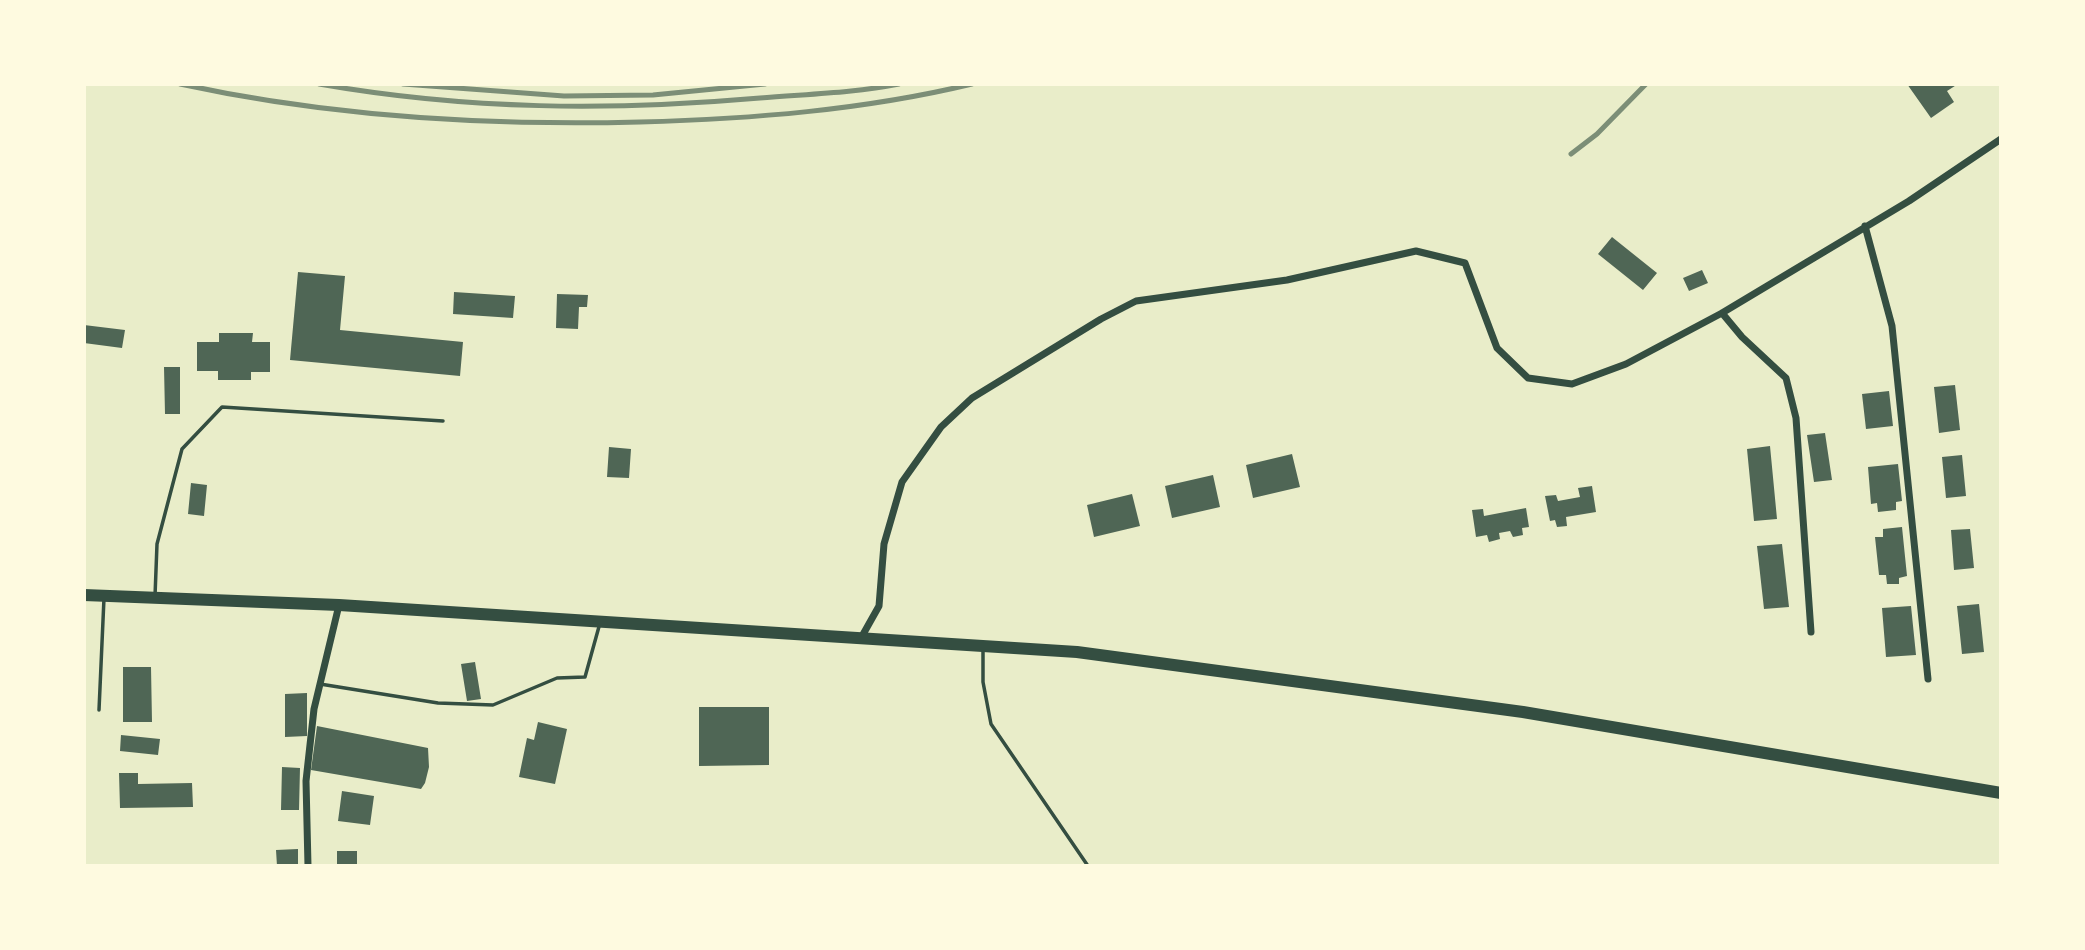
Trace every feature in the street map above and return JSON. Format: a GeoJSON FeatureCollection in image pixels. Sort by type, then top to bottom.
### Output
{"type":"FeatureCollection","features":[{"type":"Feature","properties":{"kind":"main road"},"geometry":{"type":"LineString","coordinates":[[84,595],[339,605],[1077,652],[1523,712],[2001,793]]}},
{"type":"Feature","properties":{"kind":"street"},"geometry":{"type":"LineString","coordinates":[[861,638],[879,606],[884,544],[902,482],[941,428],[972,398],[1101,319],[1136,301],[1287,280],[1416,251],[1465,263],[1497,348],[1528,378],[1572,384],[1626,364],[1722,313],[2001,139]]}},
{"type":"Feature","properties":{"kind":"street"},"geometry":{"type":"LineString","coordinates":[[1865,226],[1892,326],[1928,679]]}},
{"type":"Feature","properties":{"kind":"street"},"geometry":{"type":"LineString","coordinates":[[1722,313],[1742,337],[1786,378],[1796,418],[1811,632]]}},
{"type":"Feature","properties":{"kind":"street"},"geometry":{"type":"LineString","coordinates":[[308,866],[306,781],[318,684],[339,605]]}},
{"type":"Feature","properties":{"kind":"lane"},"geometry":{"type":"LineString","coordinates":[[155,597],[157,544],[182,449],[222,407],[443,421]]}},
{"type":"Feature","properties":{"kind":"lane"},"geometry":{"type":"LineString","coordinates":[[99,710],[104,596]]}},
{"type":"Feature","properties":{"kind":"lane"},"geometry":{"type":"LineString","coordinates":[[318,684],[438,703],[493,705],[557,678],[585,677],[600,622]]}},
{"type":"Feature","properties":{"kind":"lane"},"geometry":{"type":"LineString","coordinates":[[983,646],[983,682],[992,724],[1088,866]]}},
{"type":"Feature","properties":{"kind":"building"},"geometry":{"type":"Polygon","coordinates":[[[1907,84],[1958,84],[1947,91],[1954,102],[1931,118],[1907,84]]]}},
{"type":"Feature","properties":{"kind":"building"},"geometry":{"type":"Polygon","coordinates":[[[1612,237],[1657,273],[1643,290],[1598,254],[1612,237]]]}},
{"type":"Feature","properties":{"kind":"building"},"geometry":{"type":"Polygon","coordinates":[[[1702,270],[1708,283],[1689,291],[1683,278],[1702,270]]]}},
{"type":"Feature","properties":{"kind":"building"},"geometry":{"type":"Polygon","coordinates":[[[298,272],[345,276],[340,330],[463,342],[460,376],[290,360],[298,272]]]}},
{"type":"Feature","properties":{"kind":"building"},"geometry":{"type":"Polygon","coordinates":[[[454,292],[515,296],[513,318],[453,314],[454,292]]]}},
{"type":"Feature","properties":{"kind":"building"},"geometry":{"type":"Polygon","coordinates":[[[557,294],[588,295],[587,307],[579,307],[578,329],[556,328],[557,294]]]}},
{"type":"Feature","properties":{"kind":"building"},"geometry":{"type":"Polygon","coordinates":[[[84,325],[125,330],[122,348],[84,343],[84,325]]]}},
{"type":"Feature","properties":{"kind":"building"},"geometry":{"type":"Polygon","coordinates":[[[219,333],[253,333],[252,342],[270,342],[270,372],[251,372],[251,380],[218,380],[218,371],[197,371],[197,342],[219,342],[219,333]]]}},
{"type":"Feature","properties":{"kind":"building"},"geometry":{"type":"Polygon","coordinates":[[[164,367],[180,367],[180,414],[165,414],[164,367]]]}},
{"type":"Feature","properties":{"kind":"building"},"geometry":{"type":"Polygon","coordinates":[[[1955,385],[1960,430],[1939,433],[1934,387],[1955,385]]]}},
{"type":"Feature","properties":{"kind":"building"},"geometry":{"type":"Polygon","coordinates":[[[1889,391],[1893,426],[1866,429],[1862,394],[1889,391]]]}},
{"type":"Feature","properties":{"kind":"building"},"geometry":{"type":"Polygon","coordinates":[[[1825,433],[1832,480],[1814,482],[1807,435],[1825,433]]]}},
{"type":"Feature","properties":{"kind":"building"},"geometry":{"type":"Polygon","coordinates":[[[1770,446],[1777,519],[1754,521],[1747,449],[1770,446]]]}},
{"type":"Feature","properties":{"kind":"building"},"geometry":{"type":"Polygon","coordinates":[[[609,447],[631,449],[629,478],[607,477],[609,447]]]}},
{"type":"Feature","properties":{"kind":"building"},"geometry":{"type":"Polygon","coordinates":[[[1292,454],[1300,487],[1253,498],[1246,465],[1292,454]]]}},
{"type":"Feature","properties":{"kind":"building"},"geometry":{"type":"Polygon","coordinates":[[[1962,455],[1966,496],[1946,498],[1942,457],[1962,455]]]}},
{"type":"Feature","properties":{"kind":"building"},"geometry":{"type":"Polygon","coordinates":[[[1898,464],[1902,501],[1896,502],[1896,510],[1878,512],[1877,503],[1871,504],[1868,467],[1898,464]]]}},
{"type":"Feature","properties":{"kind":"building"},"geometry":{"type":"Polygon","coordinates":[[[1213,475],[1220,507],[1172,518],[1165,486],[1213,475]]]}},
{"type":"Feature","properties":{"kind":"building"},"geometry":{"type":"Polygon","coordinates":[[[191,483],[207,485],[204,516],[188,514],[191,483]]]}},
{"type":"Feature","properties":{"kind":"building"},"geometry":{"type":"Polygon","coordinates":[[[1592,486],[1596,512],[1566,517],[1567,526],[1557,527],[1555,520],[1550,521],[1545,496],[1556,495],[1558,501],[1580,497],[1578,488],[1592,486]]]}},
{"type":"Feature","properties":{"kind":"building"},"geometry":{"type":"Polygon","coordinates":[[[1132,494],[1140,526],[1094,537],[1087,505],[1132,494]]]}},
{"type":"Feature","properties":{"kind":"building"},"geometry":{"type":"Polygon","coordinates":[[[1526,508],[1529,527],[1522,528],[1523,535],[1513,537],[1510,531],[1499,533],[1500,539],[1489,542],[1487,535],[1476,537],[1472,510],[1483,509],[1484,516],[1526,508]]]}},
{"type":"Feature","properties":{"kind":"building"},"geometry":{"type":"Polygon","coordinates":[[[1902,527],[1907,576],[1899,578],[1899,584],[1887,584],[1886,575],[1879,575],[1875,537],[1883,537],[1883,529],[1902,527]]]}},
{"type":"Feature","properties":{"kind":"building"},"geometry":{"type":"Polygon","coordinates":[[[1970,529],[1974,568],[1954,570],[1951,530],[1970,529]]]}},
{"type":"Feature","properties":{"kind":"building"},"geometry":{"type":"Polygon","coordinates":[[[1782,544],[1789,607],[1764,609],[1757,546],[1782,544]]]}},
{"type":"Feature","properties":{"kind":"building"},"geometry":{"type":"Polygon","coordinates":[[[1979,604],[1984,652],[1962,654],[1957,606],[1979,604]]]}},
{"type":"Feature","properties":{"kind":"building"},"geometry":{"type":"Polygon","coordinates":[[[1911,606],[1916,655],[1886,657],[1882,608],[1911,606]]]}},
{"type":"Feature","properties":{"kind":"building"},"geometry":{"type":"Polygon","coordinates":[[[475,662],[481,699],[467,701],[461,664],[475,662]]]}},
{"type":"Feature","properties":{"kind":"building"},"geometry":{"type":"Polygon","coordinates":[[[123,667],[151,667],[152,722],[123,722],[123,667]]]}},
{"type":"Feature","properties":{"kind":"building"},"geometry":{"type":"Polygon","coordinates":[[[307,693],[307,736],[285,737],[285,694],[307,693]]]}},
{"type":"Feature","properties":{"kind":"building"},"geometry":{"type":"Polygon","coordinates":[[[699,707],[769,707],[769,765],[699,766],[699,707]]]}},
{"type":"Feature","properties":{"kind":"building"},"geometry":{"type":"Polygon","coordinates":[[[538,722],[567,729],[555,784],[519,777],[527,738],[534,740],[538,722]]]}},
{"type":"Feature","properties":{"kind":"building"},"geometry":{"type":"Polygon","coordinates":[[[317,726],[428,748],[429,767],[425,783],[421,789],[311,770],[317,726]]]}},
{"type":"Feature","properties":{"kind":"building"},"geometry":{"type":"Polygon","coordinates":[[[121,735],[160,739],[158,755],[120,751],[121,735]]]}},
{"type":"Feature","properties":{"kind":"building"},"geometry":{"type":"Polygon","coordinates":[[[282,767],[300,768],[299,810],[281,810],[282,767]]]}},
{"type":"Feature","properties":{"kind":"building"},"geometry":{"type":"Polygon","coordinates":[[[119,773],[138,773],[138,784],[192,783],[193,807],[120,808],[119,773]]]}},
{"type":"Feature","properties":{"kind":"building"},"geometry":{"type":"Polygon","coordinates":[[[342,791],[374,796],[370,825],[338,821],[342,791]]]}},
{"type":"Feature","properties":{"kind":"building"},"geometry":{"type":"Polygon","coordinates":[[[298,849],[298,866],[277,866],[276,850],[298,849]]]}},
{"type":"Feature","properties":{"kind":"building"},"geometry":{"type":"Polygon","coordinates":[[[337,851],[357,851],[357,866],[337,866],[337,851]]]}},
{"type":"Feature","properties":{"kind":"railway"},"geometry":{"type":"LineString","coordinates":[[180,84],[351,112],[466,120],[582,123],[682,121],[807,112],[972,84]]}},
{"type":"Feature","properties":{"kind":"railway"},"geometry":{"type":"LineString","coordinates":[[319,84],[430,99],[539,106],[704,102],[847,91],[899,84]]}},
{"type":"Feature","properties":{"kind":"railway"},"geometry":{"type":"LineString","coordinates":[[403,84],[564,96],[653,95],[765,84]]}},
{"type":"Feature","properties":{"kind":"railway"},"geometry":{"type":"LineString","coordinates":[[1571,154],[1597,134],[1646,84]]}}]}
